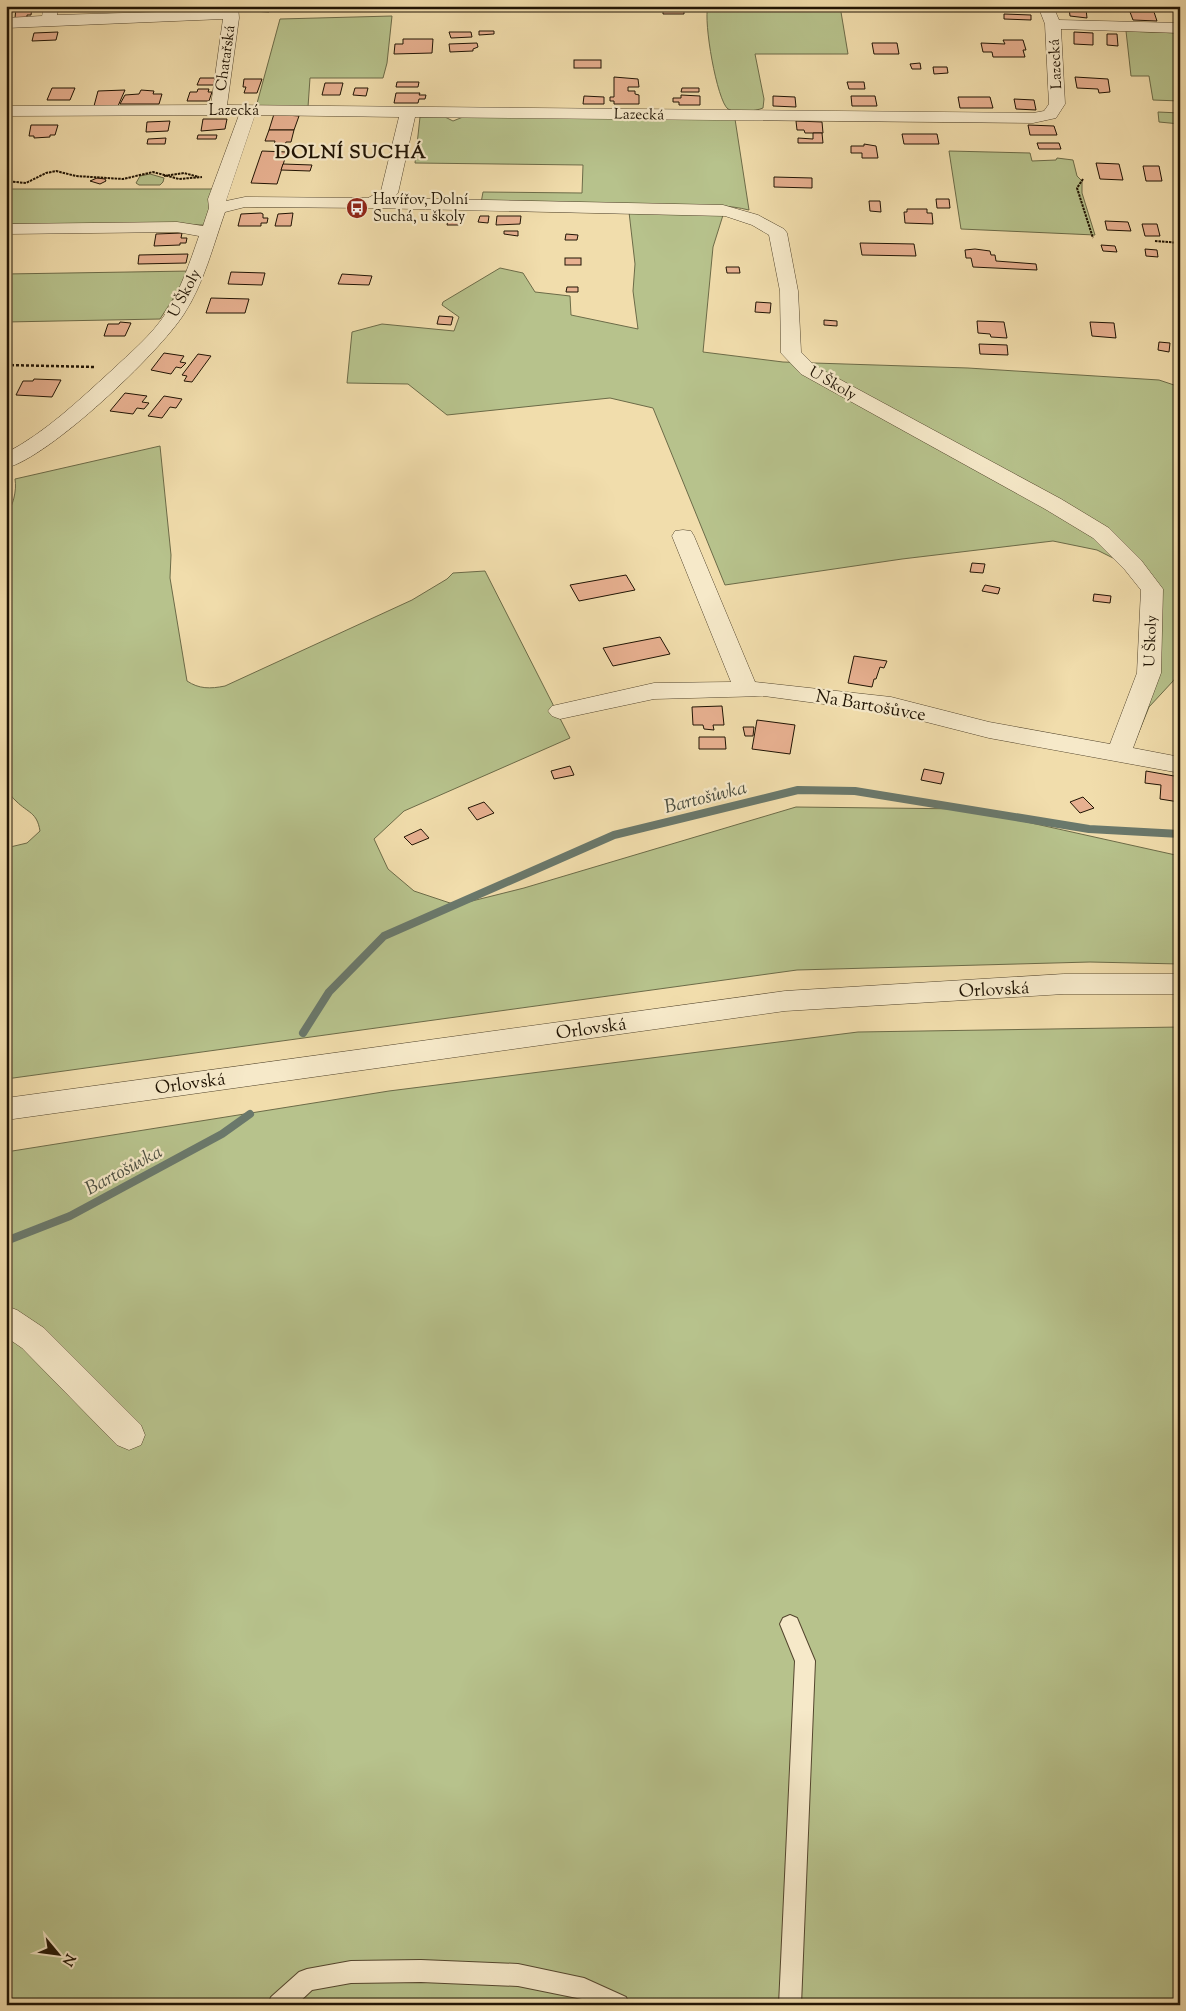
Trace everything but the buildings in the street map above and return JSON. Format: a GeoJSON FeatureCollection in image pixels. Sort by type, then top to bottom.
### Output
{"type":"FeatureCollection","features":[{"type":"Feature","properties":{"kind":"street"},"geometry":{"type":"LineString","coordinates":[[1045,6],[1053,24]]}},
{"type":"Feature","properties":{"kind":"street"},"geometry":{"type":"LineString","coordinates":[[6,23],[50,13],[230,10]]}},
{"type":"Feature","properties":{"kind":"street","name":"Chatařská"},"geometry":{"type":"LineString","coordinates":[[218,110],[230,10]]}},
{"type":"Feature","properties":{"kind":"street","name":"Lazecká"},"geometry":{"type":"LineString","coordinates":[[6,112],[249,110],[1033,118],[1050,115],[1057,104],[1053,24],[1180,28]]}},
{"type":"Feature","properties":{"kind":"street"},"geometry":{"type":"LineString","coordinates":[[218,208],[217,199],[249,110]]}},
{"type":"Feature","properties":{"kind":"street"},"geometry":{"type":"LineString","coordinates":[[373,203],[384,198],[388,193],[408,112]]}},
{"type":"Feature","properties":{"kind":"street","name":"U Školy"},"geometry":{"type":"LineString","coordinates":[[6,462],[37,444],[88,403],[152,342],[175,315],[198,267],[218,208],[245,202],[373,203],[724,210],[751,217],[778,233],[789,291],[791,354],[808,370],[1052,504],[1101,533],[1134,565],[1152,589],[1149,674],[1119,754]]}},
{"type":"Feature","properties":{"kind":"street"},"geometry":{"type":"LineString","coordinates":[[6,229],[177,227],[209,232]]}},
{"type":"Feature","properties":{"kind":"street"},"geometry":{"type":"LineString","coordinates":[[683,536],[746,689]]}},
{"type":"Feature","properties":{"kind":"street","name":"Na Bartošůvce"},"geometry":{"type":"LineString","coordinates":[[560,711],[654,691],[764,689],[891,705],[989,730],[1180,766]]}},
{"type":"Feature","properties":{"kind":"street","name":"Orlovská"},"geometry":{"type":"LineString","coordinates":[[6,1109],[785,1001],[1064,984],[1180,984]]}},
{"type":"Feature","properties":{"kind":"street"},"geometry":{"type":"LineString","coordinates":[[6,1319],[33,1338],[129,1435]]}},
{"type":"Feature","properties":{"kind":"lane"},"geometry":{"type":"LineString","coordinates":[[790,1624],[805,1661],[790,2005]]}},
{"type":"Feature","properties":{"kind":"lane"},"geometry":{"type":"LineString","coordinates":[[279,2005],[307,1980],[351,1972],[421,1971],[518,1975],[584,1989],[618,2005]]}},
{"type":"Feature","properties":{"kind":"path"},"geometry":{"type":"LineString","coordinates":[[6,180],[26,182],[46,173],[56,171],[76,176],[123,179],[153,172],[179,179],[225,177]]}},
{"type":"Feature","properties":{"kind":"path"},"geometry":{"type":"LineString","coordinates":[[164,176],[184,173],[200,177]]}},
{"type":"Feature","properties":{"kind":"path"},"geometry":{"type":"LineString","coordinates":[[1083,179],[1077,188],[1094,238]]}},
{"type":"Feature","properties":{"kind":"path"},"geometry":{"type":"LineString","coordinates":[[1155,242],[1180,243]]}},
{"type":"Feature","properties":{"kind":"path"},"geometry":{"type":"LineString","coordinates":[[6,365],[126,367]]}},
{"type":"Feature","properties":{"kind":"green space"},"geometry":{"type":"Polygon","coordinates":[[[434,6],[520,6],[520,9],[435,11],[434,6]]]}},
{"type":"Feature","properties":{"kind":"green space"},"geometry":{"type":"Polygon","coordinates":[[[708,6],[840,6],[848,54],[755,54],[764,99],[763,108],[746,112],[732,111],[724,103],[712,60],[707,27],[708,6]]]}},
{"type":"Feature","properties":{"kind":"green space"},"geometry":{"type":"Polygon","coordinates":[[[392,16],[387,63],[383,78],[310,78],[308,107],[256,107],[280,19],[392,16]]]}},
{"type":"Feature","properties":{"kind":"green space"},"geometry":{"type":"Polygon","coordinates":[[[1126,31],[1180,33],[1180,101],[1153,100],[1149,76],[1131,76],[1126,31]]]}},
{"type":"Feature","properties":{"kind":"green space"},"geometry":{"type":"Polygon","coordinates":[[[1158,112],[1180,113],[1180,124],[1159,122],[1158,112]]]}},
{"type":"Feature","properties":{"kind":"green space"},"geometry":{"type":"Polygon","coordinates":[[[420,117],[445,117],[453,121],[463,117],[735,119],[749,210],[719,206],[481,203],[483,192],[582,193],[583,165],[415,163],[420,117]]]}},
{"type":"Feature","properties":{"kind":"green space"},"geometry":{"type":"Polygon","coordinates":[[[949,151],[1030,153],[1032,161],[1056,160],[1057,158],[1073,160],[1077,176],[1082,181],[1082,193],[1095,235],[961,229],[949,151]]]}},
{"type":"Feature","properties":{"kind":"green space"},"geometry":{"type":"Polygon","coordinates":[[[150,174],[164,178],[163,182],[160,185],[139,185],[136,183],[140,176],[150,174]]]}},
{"type":"Feature","properties":{"kind":"green space"},"geometry":{"type":"Polygon","coordinates":[[[6,189],[215,189],[205,225],[6,224],[6,189]]]}},
{"type":"Feature","properties":{"kind":"green space"},"geometry":{"type":"Polygon","coordinates":[[[629,212],[724,212],[713,247],[703,352],[783,362],[968,368],[1159,380],[1180,387],[1180,664],[1174,680],[1149,707],[1132,749],[1159,591],[1125,564],[1097,550],[1053,541],[902,559],[725,585],[653,408],[610,398],[447,415],[408,384],[347,383],[352,332],[382,324],[454,331],[459,317],[442,305],[443,302],[500,268],[523,273],[535,292],[570,296],[571,315],[638,329],[633,291],[635,264],[629,212]]]}},
{"type":"Feature","properties":{"kind":"green space"},"geometry":{"type":"Polygon","coordinates":[[[191,271],[160,319],[6,322],[6,274],[191,271]]]}},
{"type":"Feature","properties":{"kind":"green space"},"geometry":{"type":"Polygon","coordinates":[[[160,446],[171,555],[170,578],[187,681],[196,686],[210,688],[225,686],[412,600],[447,579],[453,573],[485,571],[570,738],[404,811],[374,839],[388,869],[414,891],[456,905],[524,888],[796,807],[968,809],[1180,856],[1180,964],[1090,962],[797,970],[6,1079],[6,848],[27,843],[40,831],[34,816],[15,800],[6,788],[6,515],[11,508],[14,498],[15,479],[160,446]]]}},
{"type":"Feature","properties":{"kind":"green space"},"geometry":{"type":"Polygon","coordinates":[[[1180,1027],[1180,2005],[6,2005],[6,1152],[389,1091],[858,1032],[1180,1027]]]}},
{"type":"Feature","properties":{"kind":"waterway","name":"Bartošůvka"},"geometry":{"type":"LineString","coordinates":[[303,1033],[329,992],[384,936],[614,835],[798,790],[855,791],[1089,829],[1180,834]]}},
{"type":"Feature","properties":{"kind":"waterway","name":"Bartošůvka"},"geometry":{"type":"LineString","coordinates":[[6,1241],[70,1216],[222,1134],[250,1114]]}},
{"type":"Feature","properties":{"kind":"place","name":"Havířov, Dolní Suchá, u školy"},"geometry":{"type":"Point","coordinates":[357,208]}},
{"type":"Feature","properties":{"kind":"district","name":"DOLNÍ SUCHÁ"},"geometry":{"type":"Point","coordinates":[351,151]}}]}
